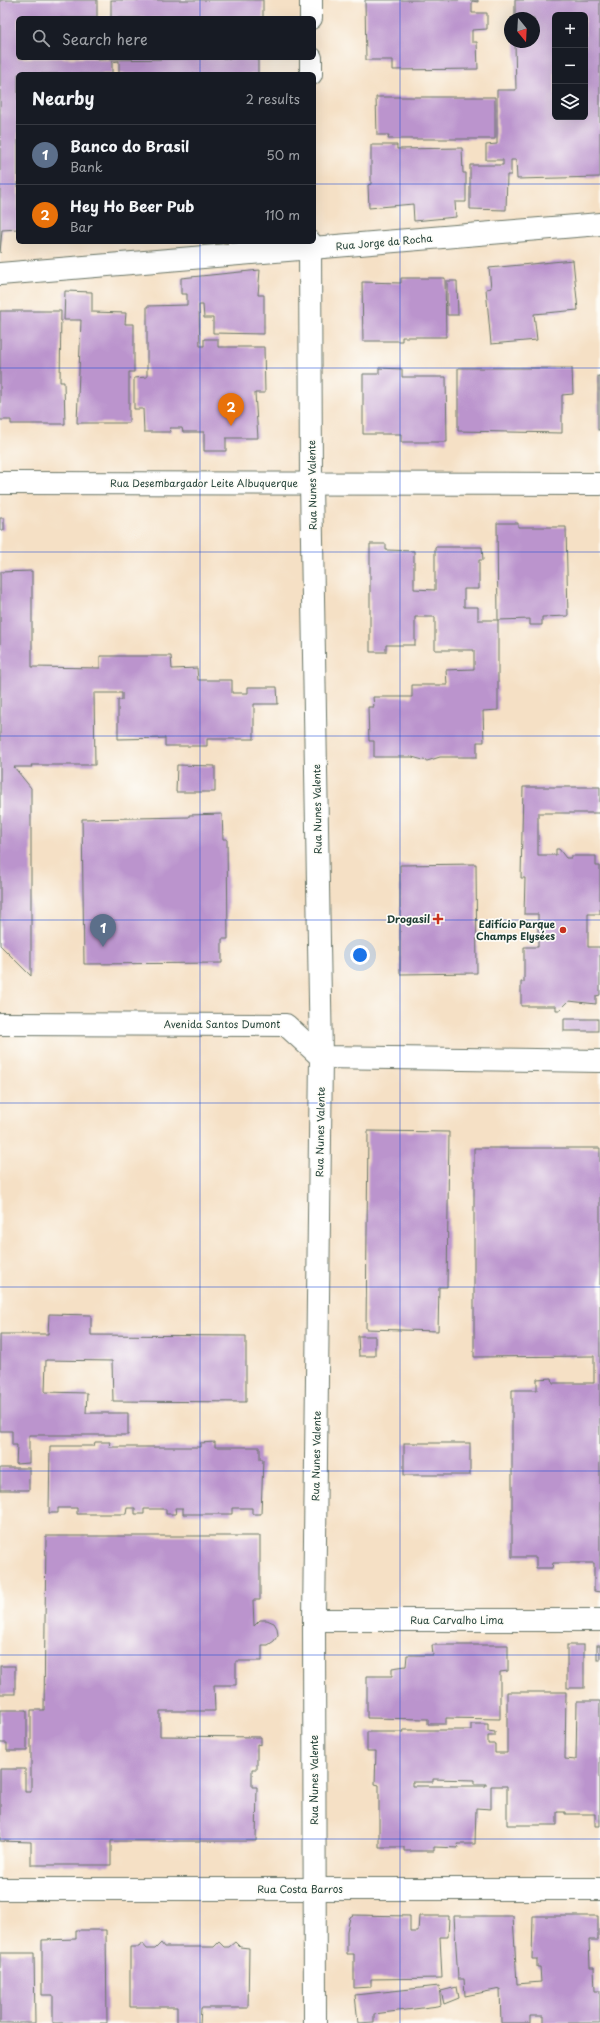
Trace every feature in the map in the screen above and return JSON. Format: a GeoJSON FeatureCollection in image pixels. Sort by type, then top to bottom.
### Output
{"type":"FeatureCollection","features":[{"type":"Feature","properties":{"kind":"street"},"geometry":{"type":"LineString","coordinates":[[311,0],[311,16]]}},
{"type":"Feature","properties":{"kind":"street"},"geometry":{"type":"LineString","coordinates":[[311,60],[311,72]]}},
{"type":"Feature","properties":{"kind":"street","name":"Rua Jorge da Rocha"},"geometry":{"type":"LineString","coordinates":[[0,274],[310,245],[600,224]]}},
{"type":"Feature","properties":{"kind":"street","name":"Rua Nunes Valente"},"geometry":{"type":"LineString","coordinates":[[310,245],[311,483],[321,1057],[314,1620],[315,2023]]}},
{"type":"Feature","properties":{"kind":"street","name":"Rua Desembargador Leite Albuquerque"},"geometry":{"type":"LineString","coordinates":[[0,484],[600,484]]}},
{"type":"Feature","properties":{"kind":"street","name":"Avenida Santos Dumont"},"geometry":{"type":"LineString","coordinates":[[0,1024],[286,1025],[321,1057]]}},
{"type":"Feature","properties":{"kind":"street"},"geometry":{"type":"LineString","coordinates":[[321,1057],[600,1061]]}},
{"type":"Feature","properties":{"kind":"street","name":"Rua Carvalho Lima"},"geometry":{"type":"LineString","coordinates":[[314,1620],[600,1620]]}},
{"type":"Feature","properties":{"kind":"street","name":"Rua Costa Barros"},"geometry":{"type":"LineString","coordinates":[[0,1889],[600,1889]]}},
{"type":"Feature","properties":{"kind":"building"},"geometry":{"type":"Polygon","coordinates":[[[0,0],[97,0],[97,16],[16,16],[16,60],[258,60],[258,72],[119,72],[119,61],[112,62],[112,72],[16,72],[16,229],[2,230],[0,253],[0,0]]]}},
{"type":"Feature","properties":{"kind":"building"},"geometry":{"type":"Polygon","coordinates":[[[111,0],[263,0],[263,16],[111,16],[111,0]]]}},
{"type":"Feature","properties":{"kind":"building"},"geometry":{"type":"Polygon","coordinates":[[[365,0],[478,0],[478,2],[472,1],[472,13],[487,13],[487,29],[472,30],[472,42],[477,42],[478,69],[393,70],[393,60],[366,60],[365,0]]]}},
{"type":"Feature","properties":{"kind":"building"},"geometry":{"type":"Polygon","coordinates":[[[515,0],[600,0],[600,177],[517,179],[516,160],[511,160],[511,175],[507,175],[506,210],[470,209],[470,165],[503,165],[503,160],[486,160],[486,145],[497,144],[497,90],[516,90],[515,48],[540,48],[540,12],[515,12],[515,0]]]}},
{"type":"Feature","properties":{"kind":"building"},"geometry":{"type":"Polygon","coordinates":[[[376,97],[495,97],[495,139],[388,139],[389,135],[377,135],[376,97]]]}},
{"type":"Feature","properties":{"kind":"building"},"geometry":{"type":"Polygon","coordinates":[[[371,145],[397,145],[397,149],[462,148],[463,173],[466,173],[466,202],[455,202],[456,217],[414,221],[413,204],[369,208],[368,185],[371,184],[371,145]]]}},
{"type":"Feature","properties":{"kind":"building"},"geometry":{"type":"Polygon","coordinates":[[[573,260],[578,310],[534,314],[537,340],[491,344],[486,289],[491,288],[489,268],[573,260]]]}},
{"type":"Feature","properties":{"kind":"building"},"geometry":{"type":"Polygon","coordinates":[[[260,270],[258,295],[264,295],[264,334],[213,333],[213,318],[204,318],[203,305],[199,305],[200,346],[204,346],[204,339],[218,339],[218,347],[264,347],[265,393],[255,393],[258,438],[226,438],[226,451],[204,451],[204,432],[183,432],[182,428],[170,428],[171,432],[144,432],[143,409],[134,409],[134,378],[147,377],[147,306],[187,305],[187,294],[181,294],[181,278],[260,270]]]}},
{"type":"Feature","properties":{"kind":"building"},"geometry":{"type":"Polygon","coordinates":[[[401,278],[445,278],[446,337],[402,337],[402,341],[363,341],[362,282],[401,283],[401,278]]]}},
{"type":"Feature","properties":{"kind":"building"},"geometry":{"type":"Polygon","coordinates":[[[447,281],[457,281],[458,315],[447,315],[447,281]]]}},
{"type":"Feature","properties":{"kind":"building"},"geometry":{"type":"Polygon","coordinates":[[[65,291],[92,292],[92,312],[126,313],[125,324],[134,324],[134,372],[129,372],[129,423],[77,423],[81,320],[64,320],[65,291]]]}},
{"type":"Feature","properties":{"kind":"building"},"geometry":{"type":"Polygon","coordinates":[[[0,311],[61,311],[60,382],[64,382],[65,424],[11,424],[11,420],[0,420],[0,311]]]}},
{"type":"Feature","properties":{"kind":"building"},"geometry":{"type":"Polygon","coordinates":[[[379,368],[402,369],[402,377],[446,377],[447,442],[401,442],[401,434],[363,434],[363,374],[379,374],[379,368]]]}},
{"type":"Feature","properties":{"kind":"building"},"geometry":{"type":"Polygon","coordinates":[[[458,368],[572,368],[573,394],[562,395],[562,433],[458,431],[458,368]]]}},
{"type":"Feature","properties":{"kind":"building"},"geometry":{"type":"Polygon","coordinates":[[[598,376],[600,376],[600,430],[598,430],[598,376]]]}},
{"type":"Feature","properties":{"kind":"building"},"geometry":{"type":"Polygon","coordinates":[[[0,518],[4,518],[4,530],[0,530],[0,518]]]}},
{"type":"Feature","properties":{"kind":"building"},"geometry":{"type":"Polygon","coordinates":[[[497,523],[518,523],[518,527],[566,527],[568,616],[542,617],[542,625],[530,625],[530,619],[498,620],[497,523]]]}},
{"type":"Feature","properties":{"kind":"building"},"geometry":{"type":"Polygon","coordinates":[[[370,544],[386,544],[386,550],[414,551],[414,589],[435,590],[435,547],[482,547],[483,560],[479,560],[479,589],[464,589],[464,607],[478,607],[478,620],[498,620],[498,710],[483,711],[484,742],[477,742],[477,757],[440,757],[427,761],[412,757],[374,757],[374,741],[369,741],[368,707],[374,707],[373,697],[412,697],[412,685],[447,685],[446,670],[474,669],[474,650],[435,650],[435,617],[415,617],[415,645],[386,645],[386,652],[370,652],[370,544]]]}},
{"type":"Feature","properties":{"kind":"building"},"geometry":{"type":"Polygon","coordinates":[[[32,571],[32,667],[100,668],[100,656],[171,656],[172,669],[197,668],[198,680],[232,680],[232,693],[248,693],[248,687],[277,687],[278,704],[254,704],[254,739],[207,739],[207,746],[165,746],[165,738],[118,739],[118,700],[122,700],[122,693],[94,693],[95,765],[31,765],[32,767],[14,767],[31,788],[31,976],[0,945],[0,572],[32,571]]]}},
{"type":"Feature","properties":{"kind":"building"},"geometry":{"type":"Polygon","coordinates":[[[177,765],[215,766],[215,792],[176,792],[177,765]]]}},
{"type":"Feature","properties":{"kind":"building","name":"Edifício Parque Champs Elysées"},"geometry":{"type":"Polygon","coordinates":[[[523,787],[600,787],[600,813],[538,813],[538,855],[556,855],[556,849],[559,849],[566,858],[571,858],[571,856],[596,856],[596,866],[600,866],[600,914],[588,914],[588,947],[600,947],[600,995],[596,996],[596,1004],[569,1001],[560,1010],[556,1010],[556,1006],[521,1006],[521,982],[524,982],[524,947],[538,947],[538,914],[524,914],[525,878],[521,878],[523,787]]]}},
{"type":"Feature","properties":{"kind":"building"},"geometry":{"type":"Polygon","coordinates":[[[222,814],[223,839],[227,839],[228,939],[222,939],[222,963],[84,964],[82,819],[189,817],[189,815],[222,814]]]}},
{"type":"Feature","properties":{"kind":"building","name":"Drogasil"},"geometry":{"type":"Polygon","coordinates":[[[476,864],[477,973],[400,974],[400,865],[476,864]]]}},
{"type":"Feature","properties":{"kind":"building"},"geometry":{"type":"Polygon","coordinates":[[[564,1019],[598,1019],[598,1031],[564,1031],[564,1019]]]}},
{"type":"Feature","properties":{"kind":"building"},"geometry":{"type":"Polygon","coordinates":[[[368,1131],[449,1132],[447,1287],[439,1287],[438,1331],[366,1329],[368,1131]]]}},
{"type":"Feature","properties":{"kind":"building"},"geometry":{"type":"Polygon","coordinates":[[[474,1148],[600,1148],[600,1592],[594,1591],[594,1563],[553,1563],[552,1568],[536,1568],[536,1557],[512,1557],[512,1390],[537,1390],[537,1379],[552,1378],[553,1383],[594,1383],[594,1356],[474,1357],[474,1148]]]}},
{"type":"Feature","properties":{"kind":"building"},"geometry":{"type":"Polygon","coordinates":[[[49,1314],[91,1315],[91,1335],[246,1336],[246,1402],[113,1401],[112,1361],[46,1360],[45,1392],[87,1393],[86,1413],[128,1413],[128,1435],[29,1435],[29,1463],[16,1464],[17,1445],[12,1445],[12,1431],[0,1431],[0,1334],[48,1334],[49,1314]]]}},
{"type":"Feature","properties":{"kind":"building"},"geometry":{"type":"Polygon","coordinates":[[[358,1336],[375,1336],[375,1356],[359,1356],[358,1336]]]}},
{"type":"Feature","properties":{"kind":"building"},"geometry":{"type":"Polygon","coordinates":[[[95,1442],[110,1442],[109,1447],[200,1447],[200,1443],[215,1442],[215,1447],[260,1447],[260,1459],[263,1459],[261,1514],[252,1514],[252,1508],[232,1508],[232,1514],[183,1514],[183,1508],[175,1508],[176,1514],[166,1514],[166,1509],[144,1509],[144,1514],[135,1514],[135,1508],[127,1508],[126,1514],[77,1514],[77,1508],[58,1508],[58,1513],[49,1513],[50,1446],[94,1446],[95,1442]]]}},
{"type":"Feature","properties":{"kind":"building"},"geometry":{"type":"Polygon","coordinates":[[[404,1443],[470,1443],[470,1475],[404,1475],[404,1443]]]}},
{"type":"Feature","properties":{"kind":"building"},"geometry":{"type":"Polygon","coordinates":[[[0,1468],[29,1468],[29,1490],[0,1490],[0,1468]]]}},
{"type":"Feature","properties":{"kind":"building"},"geometry":{"type":"Polygon","coordinates":[[[46,1536],[260,1536],[260,1600],[253,1600],[254,1626],[260,1620],[267,1620],[274,1623],[277,1628],[278,1635],[274,1641],[268,1645],[262,1645],[262,1661],[236,1661],[236,1685],[214,1685],[215,1711],[160,1711],[160,1736],[261,1737],[261,1745],[257,1744],[257,1769],[252,1769],[252,1787],[257,1787],[256,1841],[111,1841],[111,1865],[31,1865],[31,1842],[0,1841],[0,1769],[25,1769],[25,1792],[31,1792],[31,1710],[44,1710],[46,1536]]]}},
{"type":"Feature","properties":{"kind":"building"},"geometry":{"type":"Polygon","coordinates":[[[432,1645],[508,1645],[508,1671],[500,1672],[500,1719],[446,1718],[446,1724],[428,1724],[428,1719],[367,1718],[367,1676],[392,1676],[392,1668],[406,1666],[407,1655],[433,1655],[432,1645]]]}},
{"type":"Feature","properties":{"kind":"building"},"geometry":{"type":"Polygon","coordinates":[[[567,1645],[584,1645],[584,1688],[567,1688],[567,1645]]]}},
{"type":"Feature","properties":{"kind":"building"},"geometry":{"type":"Polygon","coordinates":[[[597,1645],[600,1645],[600,1660],[597,1660],[597,1645]]]}},
{"type":"Feature","properties":{"kind":"building"},"geometry":{"type":"Polygon","coordinates":[[[0,1666],[15,1666],[15,1694],[0,1694],[0,1666]]]}},
{"type":"Feature","properties":{"kind":"building"},"geometry":{"type":"Polygon","coordinates":[[[507,1692],[566,1692],[565,1759],[576,1760],[577,1701],[600,1701],[600,1826],[595,1826],[595,1814],[565,1814],[565,1812],[557,1812],[557,1825],[507,1825],[507,1786],[491,1786],[491,1809],[476,1808],[475,1844],[457,1844],[458,1848],[434,1847],[434,1851],[404,1851],[404,1847],[379,1847],[379,1785],[375,1784],[376,1751],[367,1751],[367,1732],[404,1732],[403,1730],[471,1730],[471,1724],[488,1724],[488,1731],[495,1732],[495,1736],[488,1736],[488,1744],[495,1744],[495,1753],[507,1753],[507,1692]],[[433,1779],[433,1782],[412,1782],[412,1786],[486,1786],[486,1784],[474,1784],[474,1780],[433,1779]]]}},
{"type":"Feature","properties":{"kind":"building"},"geometry":{"type":"Polygon","coordinates":[[[0,1710],[27,1710],[27,1751],[7,1751],[7,1743],[0,1743],[0,1710]]]}},
{"type":"Feature","properties":{"kind":"building"},"geometry":{"type":"Polygon","coordinates":[[[353,1915],[410,1916],[410,1932],[418,1932],[419,1916],[449,1916],[448,1937],[440,1937],[442,1978],[371,1979],[371,1987],[354,1988],[354,1954],[347,1954],[347,1931],[350,1917],[353,1915]]]}},
{"type":"Feature","properties":{"kind":"building"},"geometry":{"type":"Polygon","coordinates":[[[454,1916],[513,1916],[517,1984],[541,1982],[540,1967],[537,1967],[537,1959],[532,1959],[533,1916],[598,1916],[598,1940],[589,1940],[590,1967],[594,1967],[595,1991],[600,1991],[600,2023],[543,2023],[543,2016],[530,2016],[530,2023],[501,2023],[500,1989],[465,1996],[464,1979],[458,1979],[454,1916]]]}},
{"type":"Feature","properties":{"kind":"building"},"geometry":{"type":"Polygon","coordinates":[[[76,1930],[106,1930],[107,2023],[53,2023],[53,1995],[42,1995],[42,1940],[76,1939],[76,1930]]]}},
{"type":"Feature","properties":{"kind":"building"},"geometry":{"type":"Polygon","coordinates":[[[219,1942],[224,1947],[229,1947],[235,1942],[240,1947],[249,1948],[248,2008],[201,2008],[200,2023],[177,2023],[177,2007],[130,2007],[130,1947],[139,1947],[142,1943],[147,1949],[155,1949],[161,1943],[164,1947],[214,1947],[219,1942]]]}},
{"type":"Feature","properties":{"kind":"building"},"geometry":{"type":"Polygon","coordinates":[[[0,1953],[34,1953],[35,2023],[0,2023],[0,1953]]]}},
{"type":"Feature","properties":{"kind":"building"},"geometry":{"type":"Polygon","coordinates":[[[439,1986],[441,2005],[374,2014],[374,2022],[358,2023],[355,1995],[439,1986]]]}},
{"type":"Feature","properties":{"kind":"building"},"geometry":{"type":"Polygon","coordinates":[[[457,1987],[459,1998],[444,2004],[441,1991],[457,1987]]]}},
{"type":"Feature","properties":{"kind":"place","name":"Hey Ho Beer Pub"},"geometry":{"type":"Point","coordinates":[231,426]}},
{"type":"Feature","properties":{"kind":"place","name":"Drogasil"},"geometry":{"type":"Point","coordinates":[438,919]}},
{"type":"Feature","properties":{"kind":"place","name":"Edifício Parque Champs Elysées"},"geometry":{"type":"Point","coordinates":[563,930]}},
{"type":"Feature","properties":{"kind":"place","name":"Banco do Brasil"},"geometry":{"type":"Point","coordinates":[103,947]}}]}
